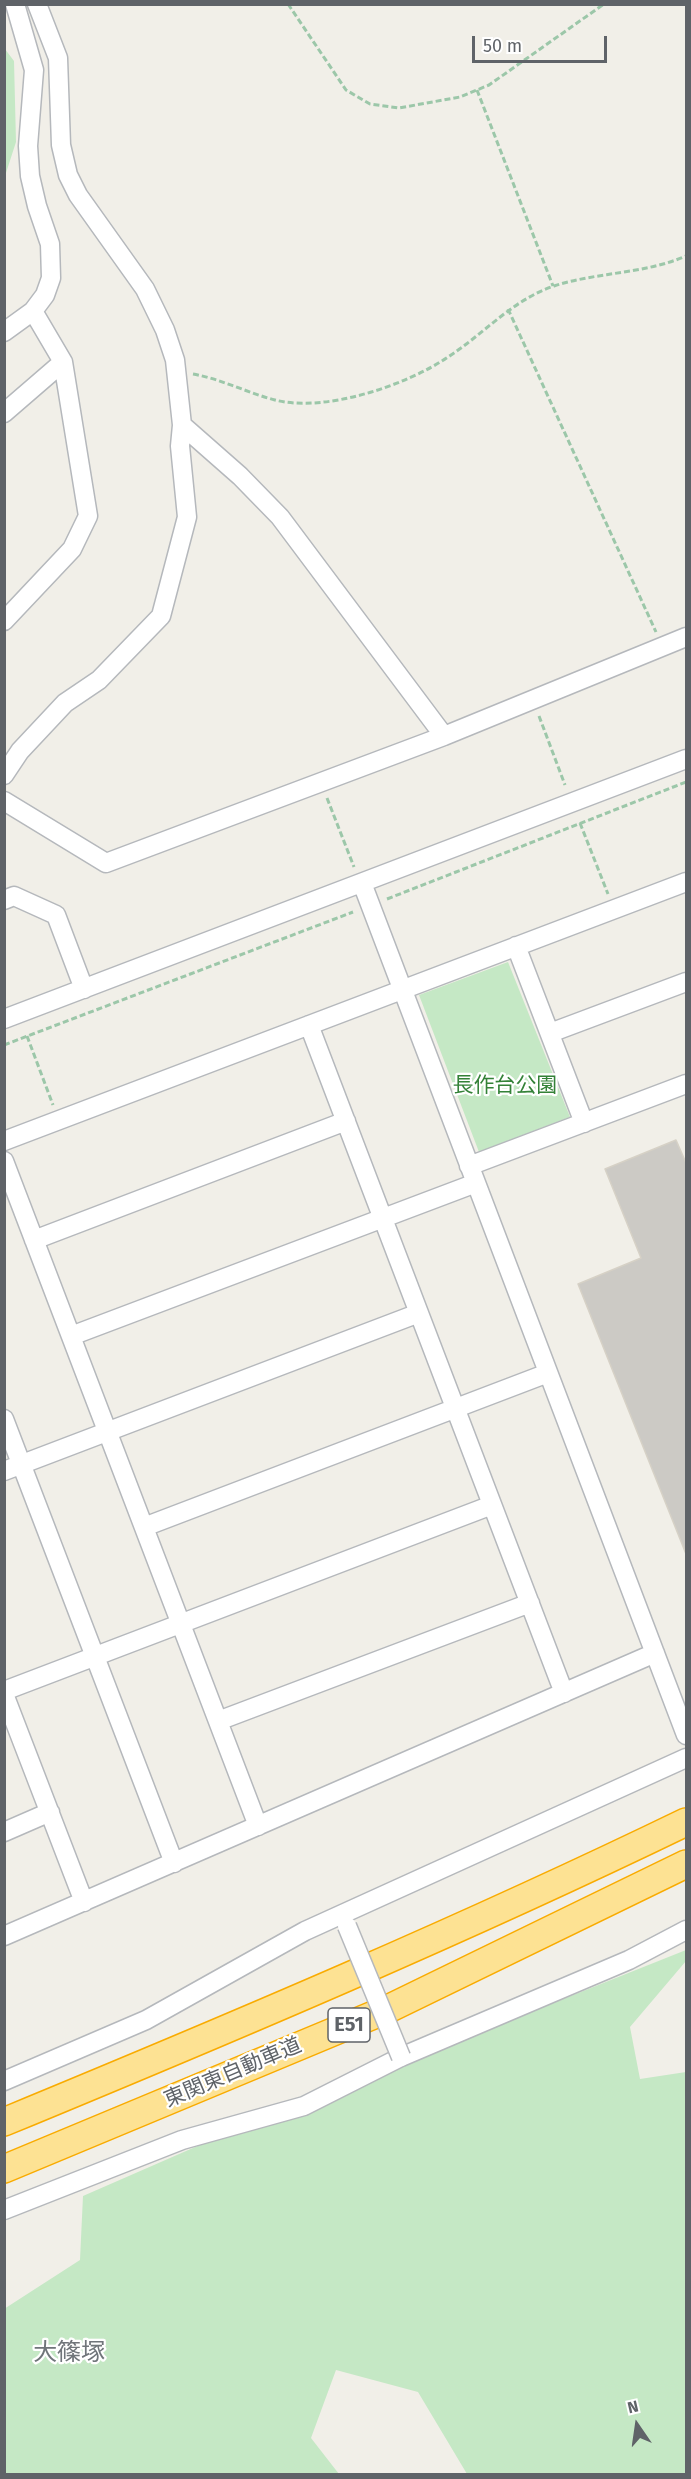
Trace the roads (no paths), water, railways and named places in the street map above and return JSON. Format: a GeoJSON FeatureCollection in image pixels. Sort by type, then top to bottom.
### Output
{"type":"FeatureCollection","features":[{"type":"Feature","properties":{"kind":"highway","name":"東関東自動車道"},"geometry":{"type":"LineString","coordinates":[[4,2122],[275,2010],[571,1878],[687,1821]]}},
{"type":"Feature","properties":{"kind":"highway","name":"東関東自動車道"},"geometry":{"type":"LineString","coordinates":[[4,2169],[388,2009],[687,1864]]}},
{"type":"Feature","properties":{"kind":"street"},"geometry":{"type":"LineString","coordinates":[[4,332],[33,311],[45,295],[51,278],[50,244],[30,176],[28,146],[34,70],[15,4]]}},
{"type":"Feature","properties":{"kind":"street"},"geometry":{"type":"LineString","coordinates":[[4,775],[20,752],[65,703],[99,680],[161,616],[187,517],[180,446],[182,425],[175,360],[165,330],[145,289],[78,195],[68,175],[61,146],[58,58],[37,4]]}},
{"type":"Feature","properties":{"kind":"street"},"geometry":{"type":"LineString","coordinates":[[5,617],[72,549],[88,516],[63,362],[33,311]]}},
{"type":"Feature","properties":{"kind":"street"},"geometry":{"type":"LineString","coordinates":[[4,413],[63,362]]}},
{"type":"Feature","properties":{"kind":"street"},"geometry":{"type":"LineString","coordinates":[[182,425],[240,476],[280,517],[444,736]]}},
{"type":"Feature","properties":{"kind":"street"},"geometry":{"type":"LineString","coordinates":[[4,801],[106,863],[444,736],[687,637]]}},
{"type":"Feature","properties":{"kind":"street"},"geometry":{"type":"LineString","coordinates":[[4,1019],[84,989],[358,875],[687,759]]}},
{"type":"Feature","properties":{"kind":"street"},"geometry":{"type":"LineString","coordinates":[[358,875],[687,1735]]}},
{"type":"Feature","properties":{"kind":"street"},"geometry":{"type":"LineString","coordinates":[[4,1141],[687,882]]}},
{"type":"Feature","properties":{"kind":"street"},"geometry":{"type":"LineString","coordinates":[[4,900],[14,896],[56,915],[84,989]]}},
{"type":"Feature","properties":{"kind":"street"},"geometry":{"type":"LineString","coordinates":[[516,946],[584,1123]]}},
{"type":"Feature","properties":{"kind":"street"},"geometry":{"type":"LineString","coordinates":[[550,1033],[687,982]]}},
{"type":"Feature","properties":{"kind":"street"},"geometry":{"type":"LineString","coordinates":[[309,1025],[564,1693]]}},
{"type":"Feature","properties":{"kind":"street"},"geometry":{"type":"LineString","coordinates":[[71,1336],[383,1218],[584,1123],[687,1084]]}},
{"type":"Feature","properties":{"kind":"street"},"geometry":{"type":"LineString","coordinates":[[34,1240],[346,1121]]}},
{"type":"Feature","properties":{"kind":"street"},"geometry":{"type":"LineString","coordinates":[[4,1161],[258,1826]]}},
{"type":"Feature","properties":{"kind":"street"},"geometry":{"type":"LineString","coordinates":[[13,1467],[419,1313]]}},
{"type":"Feature","properties":{"kind":"street"},"geometry":{"type":"LineString","coordinates":[[144,1527],[548,1373]]}},
{"type":"Feature","properties":{"kind":"street"},"geometry":{"type":"LineString","coordinates":[[4,1419],[13,1467],[95,1657],[174,1863]]}},
{"type":"Feature","properties":{"kind":"street"},"geometry":{"type":"LineString","coordinates":[[84,1902],[50,1812],[9,1721],[4,1692],[492,1505]]}},
{"type":"Feature","properties":{"kind":"street"},"geometry":{"type":"LineString","coordinates":[[218,1721],[530,1603]]}},
{"type":"Feature","properties":{"kind":"street"},"geometry":{"type":"LineString","coordinates":[[4,1936],[655,1653]]}},
{"type":"Feature","properties":{"kind":"street"},"geometry":{"type":"LineString","coordinates":[[4,2081],[146,2020],[305,1931],[344,1920],[687,1758]]}},
{"type":"Feature","properties":{"kind":"street"},"geometry":{"type":"LineString","coordinates":[[4,1832],[50,1812]]}},
{"type":"Feature","properties":{"kind":"street"},"geometry":{"type":"LineString","coordinates":[[344,1920],[401,2057]]}},
{"type":"Feature","properties":{"kind":"street"},"geometry":{"type":"LineString","coordinates":[[4,2210],[182,2140],[304,2106],[401,2057],[629,1960],[687,1930]]}},
{"type":"Feature","properties":{"kind":"district","name":"大篠塚"},"geometry":{"type":"Point","coordinates":[69,2353]}},
{"type":"Feature","properties":{"kind":"park label","name":"長作台公園"},"geometry":{"type":"Point","coordinates":[505,1086]}}]}
